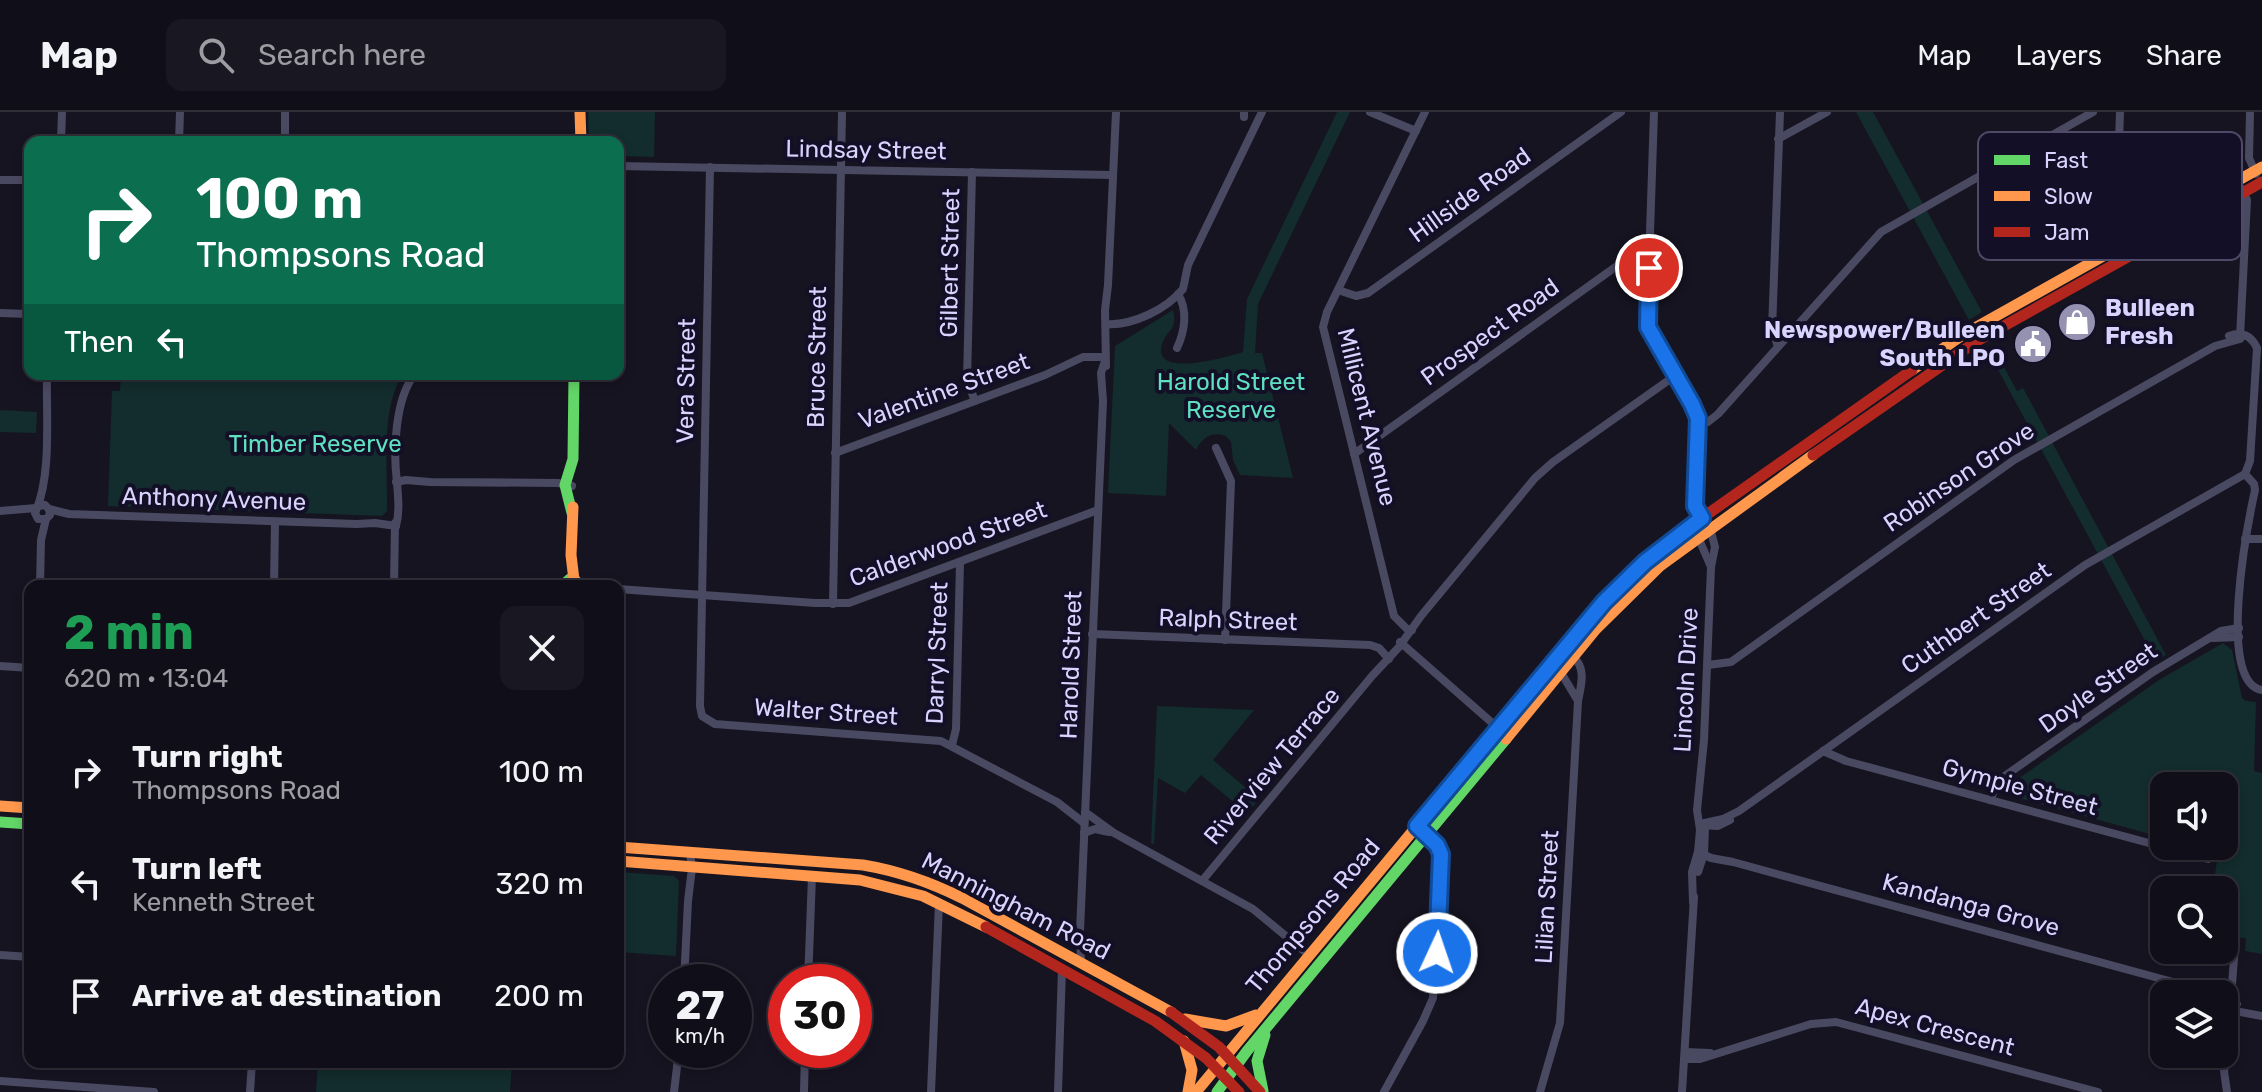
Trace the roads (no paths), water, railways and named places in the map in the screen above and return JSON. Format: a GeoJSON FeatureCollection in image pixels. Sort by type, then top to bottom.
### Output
{"type":"FeatureCollection","features":[{"type":"Feature","properties":{"kind":"main road"},"geometry":{"type":"LineString","coordinates":[[579,136],[580,112]]}},
{"type":"Feature","properties":{"kind":"main road","name":"Thompsons Road"},"geometry":{"type":"LineString","coordinates":[[2242,186],[2260,176]]}},
{"type":"Feature","properties":{"kind":"main road","name":"Thompsons Road"},"geometry":{"type":"LineString","coordinates":[[1217,1092],[1348,932],[1500,725],[1629,577],[1964,334],[2106,260]]}},
{"type":"Feature","properties":{"kind":"main road"},"geometry":{"type":"LineString","coordinates":[[571,580],[574,501],[567,485],[575,473],[574,380]]}},
{"type":"Feature","properties":{"kind":"main road"},"geometry":{"type":"LineString","coordinates":[[1698,537],[1696,532],[1706,523]]}},
{"type":"Feature","properties":{"kind":"main road","name":"Thompsons Road"},"geometry":{"type":"LineString","coordinates":[[1196,1092],[1259,1013],[1510,733],[1573,657],[1636,588],[1698,537]]}},
{"type":"Feature","properties":{"kind":"main road"},"geometry":{"type":"LineString","coordinates":[[1500,725],[1510,733]]}},
{"type":"Feature","properties":{"kind":"main road"},"geometry":{"type":"LineString","coordinates":[[0,806],[24,808]]}},
{"type":"Feature","properties":{"kind":"main road"},"geometry":{"type":"LineString","coordinates":[[0,822],[24,823]]}},
{"type":"Feature","properties":{"kind":"main road","name":"Manningham Road"},"geometry":{"type":"LineString","coordinates":[[624,848],[852,864],[897,871],[945,889],[1178,1018],[1226,1052],[1262,1092]]}},
{"type":"Feature","properties":{"kind":"main road","name":"Manningham Road"},"geometry":{"type":"LineString","coordinates":[[624,862],[877,883],[939,903],[1143,1014],[1183,1040],[1229,1079],[1239,1092]]}},
{"type":"Feature","properties":{"kind":"main road"},"geometry":{"type":"LineString","coordinates":[[1178,1018],[1226,1026],[1259,1013]]}},
{"type":"Feature","properties":{"kind":"main road"},"geometry":{"type":"LineString","coordinates":[[1262,1092],[1257,1061],[1272,1022]]}},
{"type":"Feature","properties":{"kind":"main road"},"geometry":{"type":"LineString","coordinates":[[1183,1040],[1192,1070],[1188,1092]]}},
{"type":"Feature","properties":{"kind":"street"},"geometry":{"type":"LineString","coordinates":[[61,136],[62,112]]}},
{"type":"Feature","properties":{"kind":"street"},"geometry":{"type":"LineString","coordinates":[[179,136],[180,112]]}},
{"type":"Feature","properties":{"kind":"street"},"geometry":{"type":"LineString","coordinates":[[285,112],[285,136]]}},
{"type":"Feature","properties":{"kind":"street","name":"Bruce Street"},"geometry":{"type":"LineString","coordinates":[[833,604],[842,112]]}},
{"type":"Feature","properties":{"kind":"street","name":"Harold Street"},"geometry":{"type":"LineString","coordinates":[[1081,963],[1084,823],[1103,401],[1101,373],[1110,310],[1108,285],[1116,112]]}},
{"type":"Feature","properties":{"kind":"street"},"geometry":{"type":"LineString","coordinates":[[1106,325],[1123,325],[1139,319],[1178,294],[1184,284],[1188,265],[1262,112]]}},
{"type":"Feature","properties":{"kind":"street"},"geometry":{"type":"LineString","coordinates":[[1370,112],[1414,133]]}},
{"type":"Feature","properties":{"kind":"street","name":"Millicent Avenue"},"geometry":{"type":"LineString","coordinates":[[1410,628],[1394,608],[1323,327],[1425,112]]}},
{"type":"Feature","properties":{"kind":"street","name":"Hillside Road"},"geometry":{"type":"LineString","coordinates":[[1338,290],[1356,296],[1368,293],[1621,112]]}},
{"type":"Feature","properties":{"kind":"street"},"geometry":{"type":"LineString","coordinates":[[1654,112],[1647,323],[1695,410],[1698,425],[1718,414],[1881,232],[1978,177]]}},
{"type":"Feature","properties":{"kind":"street"},"geometry":{"type":"LineString","coordinates":[[1778,346],[1772,330],[1780,112]]}},
{"type":"Feature","properties":{"kind":"street"},"geometry":{"type":"LineString","coordinates":[[1778,139],[1827,112]]}},
{"type":"Feature","properties":{"kind":"street"},"geometry":{"type":"LineString","coordinates":[[2058,132],[2093,112]]}},
{"type":"Feature","properties":{"kind":"street"},"geometry":{"type":"LineString","coordinates":[[2119,132],[2120,112]]}},
{"type":"Feature","properties":{"kind":"street"},"geometry":{"type":"LineString","coordinates":[[2250,112],[2249,158],[2260,176]]}},
{"type":"Feature","properties":{"kind":"street","name":"Lindsay Street"},"geometry":{"type":"LineString","coordinates":[[624,166],[1113,175]]}},
{"type":"Feature","properties":{"kind":"street","name":"Vera Street"},"geometry":{"type":"LineString","coordinates":[[702,595],[710,167]]}},
{"type":"Feature","properties":{"kind":"street","name":"Gilbert Street"},"geometry":{"type":"LineString","coordinates":[[972,172],[967,380],[975,401]]}},
{"type":"Feature","properties":{"kind":"street"},"geometry":{"type":"LineString","coordinates":[[0,180],[24,180]]}},
{"type":"Feature","properties":{"kind":"street"},"geometry":{"type":"LineString","coordinates":[[2242,191],[2247,200],[2240,336],[2251,347],[2255,362],[2250,461],[2245,474],[2255,490],[2240,577],[2239,632],[2246,679],[2251,687],[2262,690]]}},
{"type":"Feature","properties":{"kind":"street","name":"Prospect Road"},"geometry":{"type":"LineString","coordinates":[[1354,454],[1649,243]]}},
{"type":"Feature","properties":{"kind":"street"},"geometry":{"type":"LineString","coordinates":[[1177,348],[1182,337],[1184,309],[1178,294]]}},
{"type":"Feature","properties":{"kind":"street"},"geometry":{"type":"LineString","coordinates":[[0,313],[24,314]]}},
{"type":"Feature","properties":{"kind":"street","name":"Robinson Grove"},"geometry":{"type":"LineString","coordinates":[[1708,662],[1727,665],[2014,460],[2215,346],[2240,336]]}},
{"type":"Feature","properties":{"kind":"street","name":"Valentine Street"},"geometry":{"type":"LineString","coordinates":[[835,453],[1086,356],[1105,356]]}},
{"type":"Feature","properties":{"kind":"street","name":"Riverview Terrace"},"geometry":{"type":"LineString","coordinates":[[1202,881],[1542,471],[1676,375]]}},
{"type":"Feature","properties":{"kind":"street"},"geometry":{"type":"LineString","coordinates":[[40,580],[47,380]]}},
{"type":"Feature","properties":{"kind":"street"},"geometry":{"type":"LineString","coordinates":[[394,580],[396,526],[393,513],[398,409],[402,393],[411,380]]}},
{"type":"Feature","properties":{"kind":"street","name":"Lincoln Drive"},"geometry":{"type":"LineString","coordinates":[[1682,1092],[1692,872],[1702,853],[1703,824],[1697,810],[1708,662],[1711,567],[1715,547],[1706,523],[1695,506],[1698,425]]}},
{"type":"Feature","properties":{"kind":"street"},"geometry":{"type":"LineString","coordinates":[[1216,448],[1231,481],[1225,640]]}},
{"type":"Feature","properties":{"kind":"street","name":"Cuthbert Street"},"geometry":{"type":"LineString","coordinates":[[1703,824],[1739,811],[2085,565],[2245,474]]}},
{"type":"Feature","properties":{"kind":"street"},"geometry":{"type":"LineString","coordinates":[[396,482],[411,485],[430,482],[567,485]]}},
{"type":"Feature","properties":{"kind":"street","name":"Calderwood Street"},"geometry":{"type":"LineString","coordinates":[[624,589],[833,604],[854,601],[1098,510]]}},
{"type":"Feature","properties":{"kind":"street","name":"Anthony Avenue"},"geometry":{"type":"LineString","coordinates":[[0,511],[396,526]]}},
{"type":"Feature","properties":{"kind":"street"},"geometry":{"type":"LineString","coordinates":[[274,580],[275,522]]}},
{"type":"Feature","properties":{"kind":"street","name":"Lincoln Drive"},"geometry":{"type":"LineString","coordinates":[[1698,537],[1711,567]]}},
{"type":"Feature","properties":{"kind":"street"},"geometry":{"type":"LineString","coordinates":[[2245,539],[2262,539]]}},
{"type":"Feature","properties":{"kind":"street","name":"Darryl Street"},"geometry":{"type":"LineString","coordinates":[[952,745],[956,729],[960,562]]}},
{"type":"Feature","properties":{"kind":"street","name":"Walter Street"},"geometry":{"type":"LineString","coordinates":[[702,595],[700,706],[707,721],[935,740],[952,745],[1057,802],[1084,823]]}},
{"type":"Feature","properties":{"kind":"street","name":"Doyle Street"},"geometry":{"type":"LineString","coordinates":[[1993,801],[1996,783],[2153,672],[2212,639],[2239,632]]}},
{"type":"Feature","properties":{"kind":"street","name":"Ralph Street"},"geometry":{"type":"LineString","coordinates":[[1092,634],[1362,646],[1386,657]]}},
{"type":"Feature","properties":{"kind":"street"},"geometry":{"type":"LineString","coordinates":[[1399,644],[1500,725]]}},
{"type":"Feature","properties":{"kind":"street"},"geometry":{"type":"LineString","coordinates":[[1573,657],[1558,656],[1561,672],[1578,701]]}},
{"type":"Feature","properties":{"kind":"street","name":"Lilian Street"},"geometry":{"type":"LineString","coordinates":[[1540,1092],[1560,1023],[1581,672],[1578,660],[1573,657]]}},
{"type":"Feature","properties":{"kind":"street"},"geometry":{"type":"LineString","coordinates":[[0,666],[24,668]]}},
{"type":"Feature","properties":{"kind":"street","name":"Gympie Street"},"geometry":{"type":"LineString","coordinates":[[1823,751],[1846,761],[2150,843]]}},
{"type":"Feature","properties":{"kind":"street","name":"Walter Street"},"geometry":{"type":"LineString","coordinates":[[1057,802],[1085,807]]}},
{"type":"Feature","properties":{"kind":"street"},"geometry":{"type":"LineString","coordinates":[[1085,807],[1114,833],[1258,912],[1310,956]]}},
{"type":"Feature","properties":{"kind":"street"},"geometry":{"type":"LineString","coordinates":[[1084,833],[1095,829],[1114,833]]}},
{"type":"Feature","properties":{"kind":"street"},"geometry":{"type":"LineString","coordinates":[[1384,1092],[1426,1014],[1434,990],[1441,858],[1437,845],[1422,830]]}},
{"type":"Feature","properties":{"kind":"street"},"geometry":{"type":"LineString","coordinates":[[685,964],[692,868],[690,853]]}},
{"type":"Feature","properties":{"kind":"street","name":"Kandanga Grove"},"geometry":{"type":"LineString","coordinates":[[1702,853],[2168,980]]}},
{"type":"Feature","properties":{"kind":"street"},"geometry":{"type":"LineString","coordinates":[[679,867],[686,881],[688,901]]}},
{"type":"Feature","properties":{"kind":"street"},"geometry":{"type":"LineString","coordinates":[[809,964],[812,876]]}},
{"type":"Feature","properties":{"kind":"street"},"geometry":{"type":"LineString","coordinates":[[931,1092],[939,903]]}},
{"type":"Feature","properties":{"kind":"street"},"geometry":{"type":"LineString","coordinates":[[1062,953],[1076,943],[1080,931]]}},
{"type":"Feature","properties":{"kind":"street"},"geometry":{"type":"LineString","coordinates":[[0,955],[24,957]]}},
{"type":"Feature","properties":{"kind":"street"},"geometry":{"type":"LineString","coordinates":[[1058,1092],[1062,969]]}},
{"type":"Feature","properties":{"kind":"street","name":"Kandanga Grove"},"geometry":{"type":"LineString","coordinates":[[2238,1007],[2262,1015]]}},
{"type":"Feature","properties":{"kind":"street","name":"Apex Crescent"},"geometry":{"type":"LineString","coordinates":[[1684,1056],[1700,1059],[1811,1024],[1836,1022],[2098,1092]]}},
{"type":"Feature","properties":{"kind":"street"},"geometry":{"type":"LineString","coordinates":[[250,1092],[252,1068]]}},
{"type":"Feature","properties":{"kind":"street"},"geometry":{"type":"LineString","coordinates":[[674,1092],[677,1068]]}},
{"type":"Feature","properties":{"kind":"street"},"geometry":{"type":"LineString","coordinates":[[804,1092],[805,1068]]}},
{"type":"Feature","properties":{"kind":"street"},"geometry":{"type":"LineString","coordinates":[[2225,1068],[2227,1092]]}},
{"type":"Feature","properties":{"kind":"street"},"geometry":{"type":"LineString","coordinates":[[0,1081],[154,1092]]}},
{"type":"Feature","properties":{"kind":"place","name":"Bulleen Fresh"},"geometry":{"type":"Point","coordinates":[2077,322]}},
{"type":"Feature","properties":{"kind":"place","name":"Newspower/Bulleen South LPO"},"geometry":{"type":"Point","coordinates":[2033,344]}},
{"type":"Feature","properties":{"kind":"park label","name":"Harold Street Reserve"},"geometry":{"type":"Point","coordinates":[1231,396]}},
{"type":"Feature","properties":{"kind":"park label","name":"Timber Reserve"},"geometry":{"type":"Point","coordinates":[315,444]}}]}
